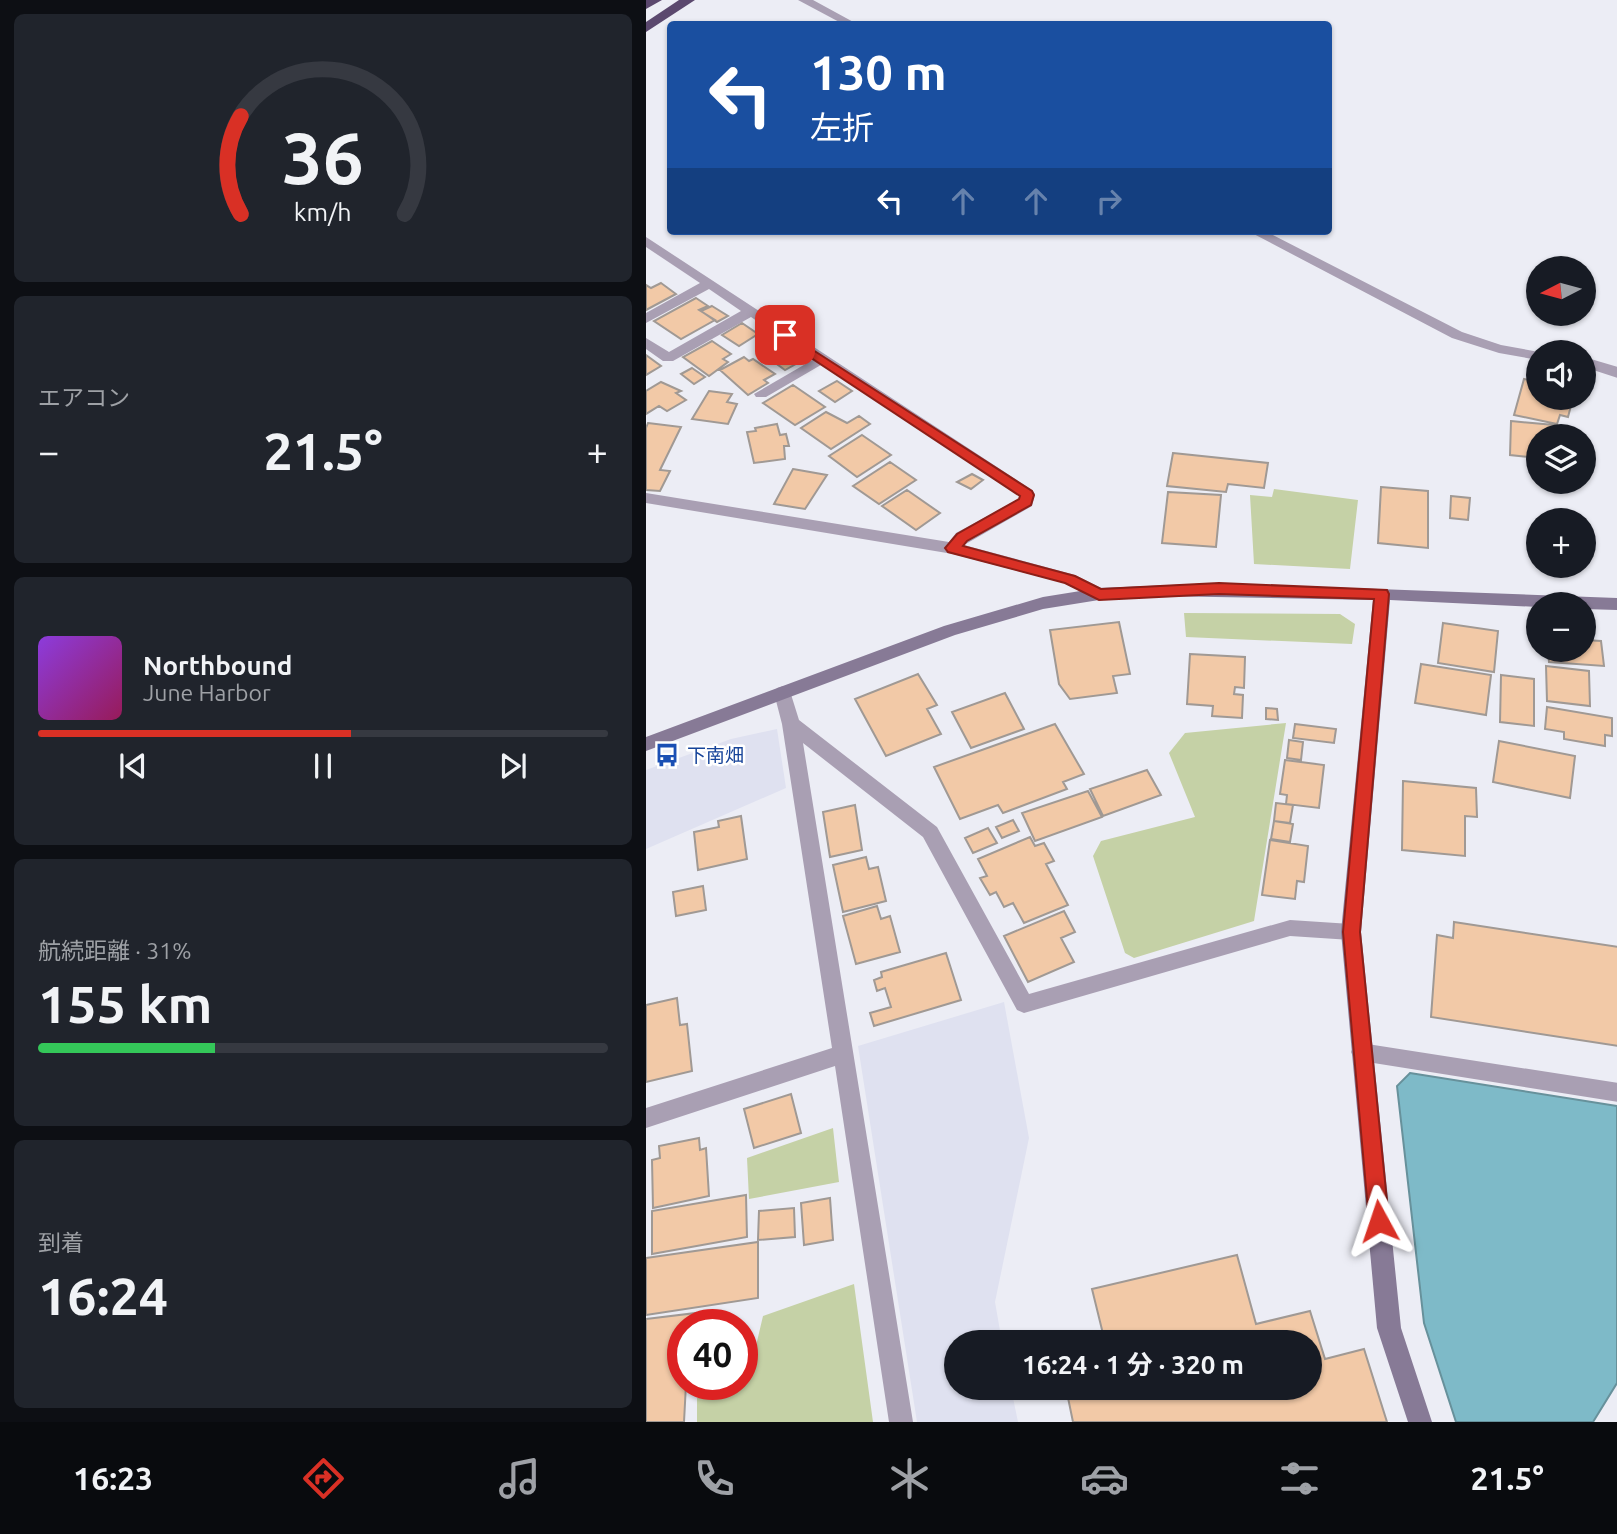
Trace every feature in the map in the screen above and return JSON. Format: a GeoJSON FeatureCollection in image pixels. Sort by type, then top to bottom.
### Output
{"type":"FeatureCollection","features":[{"type":"Feature","properties":{"kind":"highway"},"geometry":{"type":"LineString","coordinates":[[646,5],[655,0]]}},
{"type":"Feature","properties":{"kind":"highway"},"geometry":{"type":"LineString","coordinates":[[646,27],[688,0]]}},
{"type":"Feature","properties":{"kind":"street"},"geometry":{"type":"LineString","coordinates":[[804,0],[845,21]]}},
{"type":"Feature","properties":{"kind":"street"},"geometry":{"type":"LineString","coordinates":[[1263,235],[1457,335],[1506,351],[1526,354]]}},
{"type":"Feature","properties":{"kind":"street"},"geometry":{"type":"LineString","coordinates":[[646,241],[1027,495],[1026,502],[962,537],[953,548]]}},
{"type":"Feature","properties":{"kind":"street"},"geometry":{"type":"LineString","coordinates":[[646,318],[709,284]]}},
{"type":"Feature","properties":{"kind":"street"},"geometry":{"type":"LineString","coordinates":[[646,342],[668,358],[749,312]]}},
{"type":"Feature","properties":{"kind":"street"},"geometry":{"type":"LineString","coordinates":[[761,394],[821,359]]}},
{"type":"Feature","properties":{"kind":"street"},"geometry":{"type":"LineString","coordinates":[[1596,365],[1617,374]]}},
{"type":"Feature","properties":{"kind":"street"},"geometry":{"type":"LineString","coordinates":[[646,498],[953,548],[1069,579],[1099,594]]}},
{"type":"Feature","properties":{"kind":"street"},"geometry":{"type":"LineString","coordinates":[[646,744],[997,614],[1099,594],[1219,589],[1617,604]]}},
{"type":"Feature","properties":{"kind":"street"},"geometry":{"type":"LineString","coordinates":[[1382,594],[1351,932],[1389,1328],[1420,1422]]}},
{"type":"Feature","properties":{"kind":"street"},"geometry":{"type":"LineString","coordinates":[[783,693],[791,724],[901,1422]]}},
{"type":"Feature","properties":{"kind":"street"},"geometry":{"type":"LineString","coordinates":[[791,724],[930,832],[1025,1004],[1290,928],[1351,932]]}},
{"type":"Feature","properties":{"kind":"street"},"geometry":{"type":"LineString","coordinates":[[1361,1052],[1617,1093]]}},
{"type":"Feature","properties":{"kind":"street"},"geometry":{"type":"LineString","coordinates":[[646,1118],[843,1054]]}},
{"type":"Feature","properties":{"kind":"shaded area"},"geometry":{"type":"Polygon","coordinates":[[[777,729],[786,788],[646,849],[646,770],[731,739],[777,729]]]}},
{"type":"Feature","properties":{"kind":"shaded area"},"geometry":{"type":"Polygon","coordinates":[[[1004,1002],[1029,1138],[995,1302],[1000,1330],[944,1330],[944,1400],[1013,1400],[1018,1422],[917,1422],[858,1046],[1004,1002]]]}},
{"type":"Feature","properties":{"kind":"green space"},"geometry":{"type":"Polygon","coordinates":[[[1274,489],[1358,500],[1350,569],[1254,564],[1250,495],[1272,497],[1274,489]]]}},
{"type":"Feature","properties":{"kind":"green space"},"geometry":{"type":"Polygon","coordinates":[[[1184,613],[1340,614],[1355,624],[1352,644],[1186,637],[1184,613]]]}},
{"type":"Feature","properties":{"kind":"green space"},"geometry":{"type":"Polygon","coordinates":[[[1286,723],[1254,921],[1134,958],[1125,953],[1093,856],[1101,841],[1195,817],[1169,753],[1185,733],[1286,723]]]}},
{"type":"Feature","properties":{"kind":"green space"},"geometry":{"type":"Polygon","coordinates":[[[833,1128],[839,1182],[749,1199],[747,1158],[833,1128]]]}},
{"type":"Feature","properties":{"kind":"green space"},"geometry":{"type":"Polygon","coordinates":[[[854,1284],[873,1422],[697,1422],[697,1400],[758,1400],[758,1337],[763,1316],[854,1284]]]}},
{"type":"Feature","properties":{"kind":"water"},"geometry":{"type":"Polygon","coordinates":[[[1410,1073],[1617,1106],[1617,1383],[1593,1422],[1456,1422],[1424,1323],[1397,1086],[1410,1073]]]}},
{"type":"Feature","properties":{"kind":"building"},"geometry":{"type":"Polygon","coordinates":[[[661,283],[676,294],[646,310],[646,285],[651,288],[661,283]]]}},
{"type":"Feature","properties":{"kind":"building"},"geometry":{"type":"Polygon","coordinates":[[[696,298],[708,306],[699,310],[715,320],[681,339],[654,321],[696,298]]]}},
{"type":"Feature","properties":{"kind":"building"},"geometry":{"type":"Polygon","coordinates":[[[712,306],[728,316],[717,322],[701,311],[712,306]]]}},
{"type":"Feature","properties":{"kind":"building"},"geometry":{"type":"Polygon","coordinates":[[[742,323],[758,334],[739,346],[722,335],[742,323]]]}},
{"type":"Feature","properties":{"kind":"building"},"geometry":{"type":"Polygon","coordinates":[[[712,341],[731,354],[723,359],[728,362],[709,376],[683,357],[712,341]]]}},
{"type":"Feature","properties":{"kind":"building"},"geometry":{"type":"Polygon","coordinates":[[[787,349],[803,360],[785,370],[770,359],[787,349]]]}},
{"type":"Feature","properties":{"kind":"building"},"geometry":{"type":"Polygon","coordinates":[[[646,355],[661,366],[646,375],[646,355]]]}},
{"type":"Feature","properties":{"kind":"building"},"geometry":{"type":"Polygon","coordinates":[[[744,357],[749,361],[753,359],[775,374],[764,380],[768,383],[748,395],[720,370],[744,357]]]}},
{"type":"Feature","properties":{"kind":"building"},"geometry":{"type":"Polygon","coordinates":[[[692,368],[705,377],[694,384],[681,374],[692,368]]]}},
{"type":"Feature","properties":{"kind":"building"},"geometry":{"type":"Polygon","coordinates":[[[1524,379],[1526,410],[1570,410],[1568,417],[1560,415],[1557,424],[1514,415],[1524,379]]]}},
{"type":"Feature","properties":{"kind":"building"},"geometry":{"type":"Polygon","coordinates":[[[837,381],[852,391],[835,402],[819,391],[837,381]]]}},
{"type":"Feature","properties":{"kind":"building"},"geometry":{"type":"Polygon","coordinates":[[[661,382],[681,391],[676,393],[686,400],[667,411],[659,406],[646,414],[646,391],[661,382]]]}},
{"type":"Feature","properties":{"kind":"building"},"geometry":{"type":"Polygon","coordinates":[[[793,385],[825,407],[795,425],[763,403],[793,385]]]}},
{"type":"Feature","properties":{"kind":"building"},"geometry":{"type":"Polygon","coordinates":[[[709,391],[732,394],[727,402],[737,404],[728,424],[692,419],[709,391]]]}},
{"type":"Feature","properties":{"kind":"building"},"geometry":{"type":"Polygon","coordinates":[[[826,412],[847,423],[859,416],[870,424],[831,449],[801,428],[826,412]]]}},
{"type":"Feature","properties":{"kind":"building"},"geometry":{"type":"Polygon","coordinates":[[[1511,421],[1543,424],[1526,424],[1526,457],[1510,455],[1511,421]]]}},
{"type":"Feature","properties":{"kind":"building"},"geometry":{"type":"Polygon","coordinates":[[[648,423],[681,427],[660,470],[670,471],[660,491],[646,490],[648,423]]]}},
{"type":"Feature","properties":{"kind":"building"},"geometry":{"type":"Polygon","coordinates":[[[777,424],[780,435],[786,434],[789,446],[784,446],[785,459],[754,463],[747,432],[777,424]]]}},
{"type":"Feature","properties":{"kind":"building"},"geometry":{"type":"Polygon","coordinates":[[[862,435],[891,455],[857,477],[829,456],[862,435]]]}},
{"type":"Feature","properties":{"kind":"building"},"geometry":{"type":"Polygon","coordinates":[[[1173,453],[1268,463],[1264,488],[1228,484],[1226,492],[1167,486],[1173,453]]]}},
{"type":"Feature","properties":{"kind":"building"},"geometry":{"type":"Polygon","coordinates":[[[890,462],[916,480],[879,504],[853,486],[890,462]]]}},
{"type":"Feature","properties":{"kind":"building"},"geometry":{"type":"Polygon","coordinates":[[[793,469],[827,475],[805,509],[774,504],[793,469]]]}},
{"type":"Feature","properties":{"kind":"building"},"geometry":{"type":"Polygon","coordinates":[[[972,474],[983,480],[971,489],[957,482],[972,474]]]}},
{"type":"Feature","properties":{"kind":"building"},"geometry":{"type":"Polygon","coordinates":[[[1381,487],[1428,491],[1428,548],[1378,543],[1381,487]]]}},
{"type":"Feature","properties":{"kind":"building"},"geometry":{"type":"Polygon","coordinates":[[[907,490],[940,513],[916,530],[882,506],[907,490]]]}},
{"type":"Feature","properties":{"kind":"building"},"geometry":{"type":"Polygon","coordinates":[[[1168,492],[1221,495],[1216,547],[1162,543],[1168,492]]]}},
{"type":"Feature","properties":{"kind":"building"},"geometry":{"type":"Polygon","coordinates":[[[1451,496],[1470,498],[1468,520],[1450,518],[1451,496]]]}},
{"type":"Feature","properties":{"kind":"building"},"geometry":{"type":"Polygon","coordinates":[[[1119,622],[1130,674],[1113,676],[1117,693],[1070,699],[1059,684],[1050,630],[1119,622]]]}},
{"type":"Feature","properties":{"kind":"building"},"geometry":{"type":"Polygon","coordinates":[[[1443,623],[1498,631],[1494,672],[1438,663],[1443,623]]]}},
{"type":"Feature","properties":{"kind":"building"},"geometry":{"type":"Polygon","coordinates":[[[1596,641],[1601,641],[1604,666],[1549,662],[1596,662],[1596,641]]]}},
{"type":"Feature","properties":{"kind":"building"},"geometry":{"type":"Polygon","coordinates":[[[1190,654],[1245,657],[1244,688],[1235,687],[1234,694],[1243,695],[1242,718],[1212,716],[1213,706],[1187,704],[1190,654]]]}},
{"type":"Feature","properties":{"kind":"building"},"geometry":{"type":"Polygon","coordinates":[[[1421,664],[1491,675],[1486,715],[1415,703],[1421,664]]]}},
{"type":"Feature","properties":{"kind":"building"},"geometry":{"type":"Polygon","coordinates":[[[1546,666],[1589,671],[1590,706],[1547,701],[1546,666]]]}},
{"type":"Feature","properties":{"kind":"building"},"geometry":{"type":"Polygon","coordinates":[[[918,674],[937,705],[927,709],[941,734],[886,756],[855,699],[918,674]]]}},
{"type":"Feature","properties":{"kind":"building"},"geometry":{"type":"Polygon","coordinates":[[[1501,675],[1534,679],[1534,726],[1500,722],[1501,675]]]}},
{"type":"Feature","properties":{"kind":"building"},"geometry":{"type":"Polygon","coordinates":[[[1005,693],[1024,729],[971,748],[952,712],[1005,693]]]}},
{"type":"Feature","properties":{"kind":"building"},"geometry":{"type":"Polygon","coordinates":[[[1547,707],[1612,718],[1612,736],[1605,735],[1605,746],[1564,739],[1564,732],[1545,729],[1547,707]]]}},
{"type":"Feature","properties":{"kind":"building"},"geometry":{"type":"Polygon","coordinates":[[[1266,708],[1277,709],[1278,720],[1266,719],[1266,708]]]}},
{"type":"Feature","properties":{"kind":"building"},"geometry":{"type":"Polygon","coordinates":[[[1055,724],[1084,774],[1063,782],[1067,789],[1003,813],[998,805],[960,819],[934,767],[1055,724]]]}},
{"type":"Feature","properties":{"kind":"building"},"geometry":{"type":"Polygon","coordinates":[[[1295,724],[1336,729],[1334,743],[1293,738],[1295,724]]]}},
{"type":"Feature","properties":{"kind":"building"},"geometry":{"type":"Polygon","coordinates":[[[1289,740],[1303,742],[1301,760],[1287,758],[1289,740]]]}},
{"type":"Feature","properties":{"kind":"building"},"geometry":{"type":"Polygon","coordinates":[[[1499,741],[1575,756],[1570,798],[1493,782],[1499,741]]]}},
{"type":"Feature","properties":{"kind":"building"},"geometry":{"type":"Polygon","coordinates":[[[1285,760],[1324,765],[1319,808],[1286,804],[1287,795],[1280,794],[1285,760]]]}},
{"type":"Feature","properties":{"kind":"building"},"geometry":{"type":"Polygon","coordinates":[[[1147,770],[1161,795],[1103,816],[1090,789],[1147,770]]]}},
{"type":"Feature","properties":{"kind":"building"},"geometry":{"type":"Polygon","coordinates":[[[1403,781],[1476,788],[1477,817],[1465,816],[1465,856],[1402,850],[1403,781]]]}},
{"type":"Feature","properties":{"kind":"building"},"geometry":{"type":"Polygon","coordinates":[[[1088,791],[1102,817],[1035,841],[1022,813],[1088,791]]]}},
{"type":"Feature","properties":{"kind":"building"},"geometry":{"type":"Polygon","coordinates":[[[1276,803],[1293,805],[1290,823],[1274,821],[1276,803]]]}},
{"type":"Feature","properties":{"kind":"building"},"geometry":{"type":"Polygon","coordinates":[[[855,805],[862,850],[830,857],[823,812],[855,805]]]}},
{"type":"Feature","properties":{"kind":"building"},"geometry":{"type":"Polygon","coordinates":[[[741,816],[747,859],[698,870],[694,832],[719,827],[718,821],[741,816]]]}},
{"type":"Feature","properties":{"kind":"building"},"geometry":{"type":"Polygon","coordinates":[[[1013,820],[1019,831],[1002,838],[996,827],[1013,820]]]}},
{"type":"Feature","properties":{"kind":"building"},"geometry":{"type":"Polygon","coordinates":[[[1274,821],[1293,824],[1290,842],[1271,839],[1274,821]]]}},
{"type":"Feature","properties":{"kind":"building"},"geometry":{"type":"Polygon","coordinates":[[[988,828],[997,843],[973,853],[965,838],[988,828]]]}},
{"type":"Feature","properties":{"kind":"building"},"geometry":{"type":"Polygon","coordinates":[[[1030,837],[1035,846],[1044,843],[1054,861],[1046,864],[1068,905],[1024,923],[1013,903],[1004,907],[996,892],[990,895],[980,878],[987,876],[978,859],[1030,837]]]}},
{"type":"Feature","properties":{"kind":"building"},"geometry":{"type":"Polygon","coordinates":[[[1270,840],[1308,846],[1304,882],[1297,881],[1295,899],[1262,895],[1270,840]]]}},
{"type":"Feature","properties":{"kind":"building"},"geometry":{"type":"Polygon","coordinates":[[[866,857],[869,869],[878,867],[886,901],[843,912],[833,865],[866,857]]]}},
{"type":"Feature","properties":{"kind":"building"},"geometry":{"type":"Polygon","coordinates":[[[703,886],[706,910],[676,916],[673,892],[703,886]]]}},
{"type":"Feature","properties":{"kind":"building"},"geometry":{"type":"Polygon","coordinates":[[[877,906],[881,919],[890,916],[900,952],[856,964],[843,916],[877,906]]]}},
{"type":"Feature","properties":{"kind":"building"},"geometry":{"type":"Polygon","coordinates":[[[1064,911],[1075,932],[1061,938],[1074,962],[1028,982],[1004,936],[1064,911]]]}},
{"type":"Feature","properties":{"kind":"building"},"geometry":{"type":"Polygon","coordinates":[[[1454,922],[1618,947],[1618,1046],[1431,1017],[1437,935],[1453,938],[1454,922]]]}},
{"type":"Feature","properties":{"kind":"building"},"geometry":{"type":"Polygon","coordinates":[[[946,953],[961,1000],[874,1026],[870,1013],[891,1007],[885,988],[877,991],[874,980],[882,977],[881,972],[946,953]]]}},
{"type":"Feature","properties":{"kind":"building"},"geometry":{"type":"Polygon","coordinates":[[[677,998],[680,1025],[687,1024],[692,1071],[646,1082],[646,1005],[677,998]]]}},
{"type":"Feature","properties":{"kind":"building"},"geometry":{"type":"Polygon","coordinates":[[[791,1094],[801,1133],[754,1148],[744,1109],[791,1094]]]}},
{"type":"Feature","properties":{"kind":"building"},"geometry":{"type":"Polygon","coordinates":[[[699,1138],[700,1150],[706,1148],[709,1196],[653,1208],[652,1160],[660,1158],[659,1146],[699,1138]]]}},
{"type":"Feature","properties":{"kind":"building"},"geometry":{"type":"Polygon","coordinates":[[[746,1195],[747,1237],[652,1254],[652,1211],[746,1195]]]}},
{"type":"Feature","properties":{"kind":"building"},"geometry":{"type":"Polygon","coordinates":[[[830,1198],[833,1240],[804,1245],[801,1203],[830,1198]]]}},
{"type":"Feature","properties":{"kind":"building"},"geometry":{"type":"Polygon","coordinates":[[[794,1208],[795,1237],[758,1240],[759,1211],[794,1208]]]}},
{"type":"Feature","properties":{"kind":"building"},"geometry":{"type":"Polygon","coordinates":[[[758,1242],[758,1298],[686,1309],[667,1309],[667,1312],[646,1315],[646,1258],[758,1242]]]}},
{"type":"Feature","properties":{"kind":"building"},"geometry":{"type":"Polygon","coordinates":[[[1237,1255],[1256,1324],[1310,1311],[1316,1330],[1102,1330],[1092,1289],[1237,1255]]]}},
{"type":"Feature","properties":{"kind":"building"},"geometry":{"type":"Polygon","coordinates":[[[667,1316],[667,1400],[685,1400],[684,1422],[646,1422],[646,1319],[667,1316]]]}},
{"type":"Feature","properties":{"kind":"building"},"geometry":{"type":"Polygon","coordinates":[[[1322,1349],[1325,1359],[1364,1349],[1387,1422],[1073,1422],[1068,1400],[1322,1400],[1322,1349]]]}},
{"type":"Feature","properties":{"kind":"place","name":"下南畑"},"geometry":{"type":"Point","coordinates":[667,755]}},
{"type":"Feature","properties":{"kind":"route"},"geometry":{"type":"LineString","coordinates":[[785,335],[1027,495],[1026,502],[962,537],[953,548],[1069,579],[1099,594],[1219,589],[1382,594],[1351,932],[1379,1221]]}}]}
